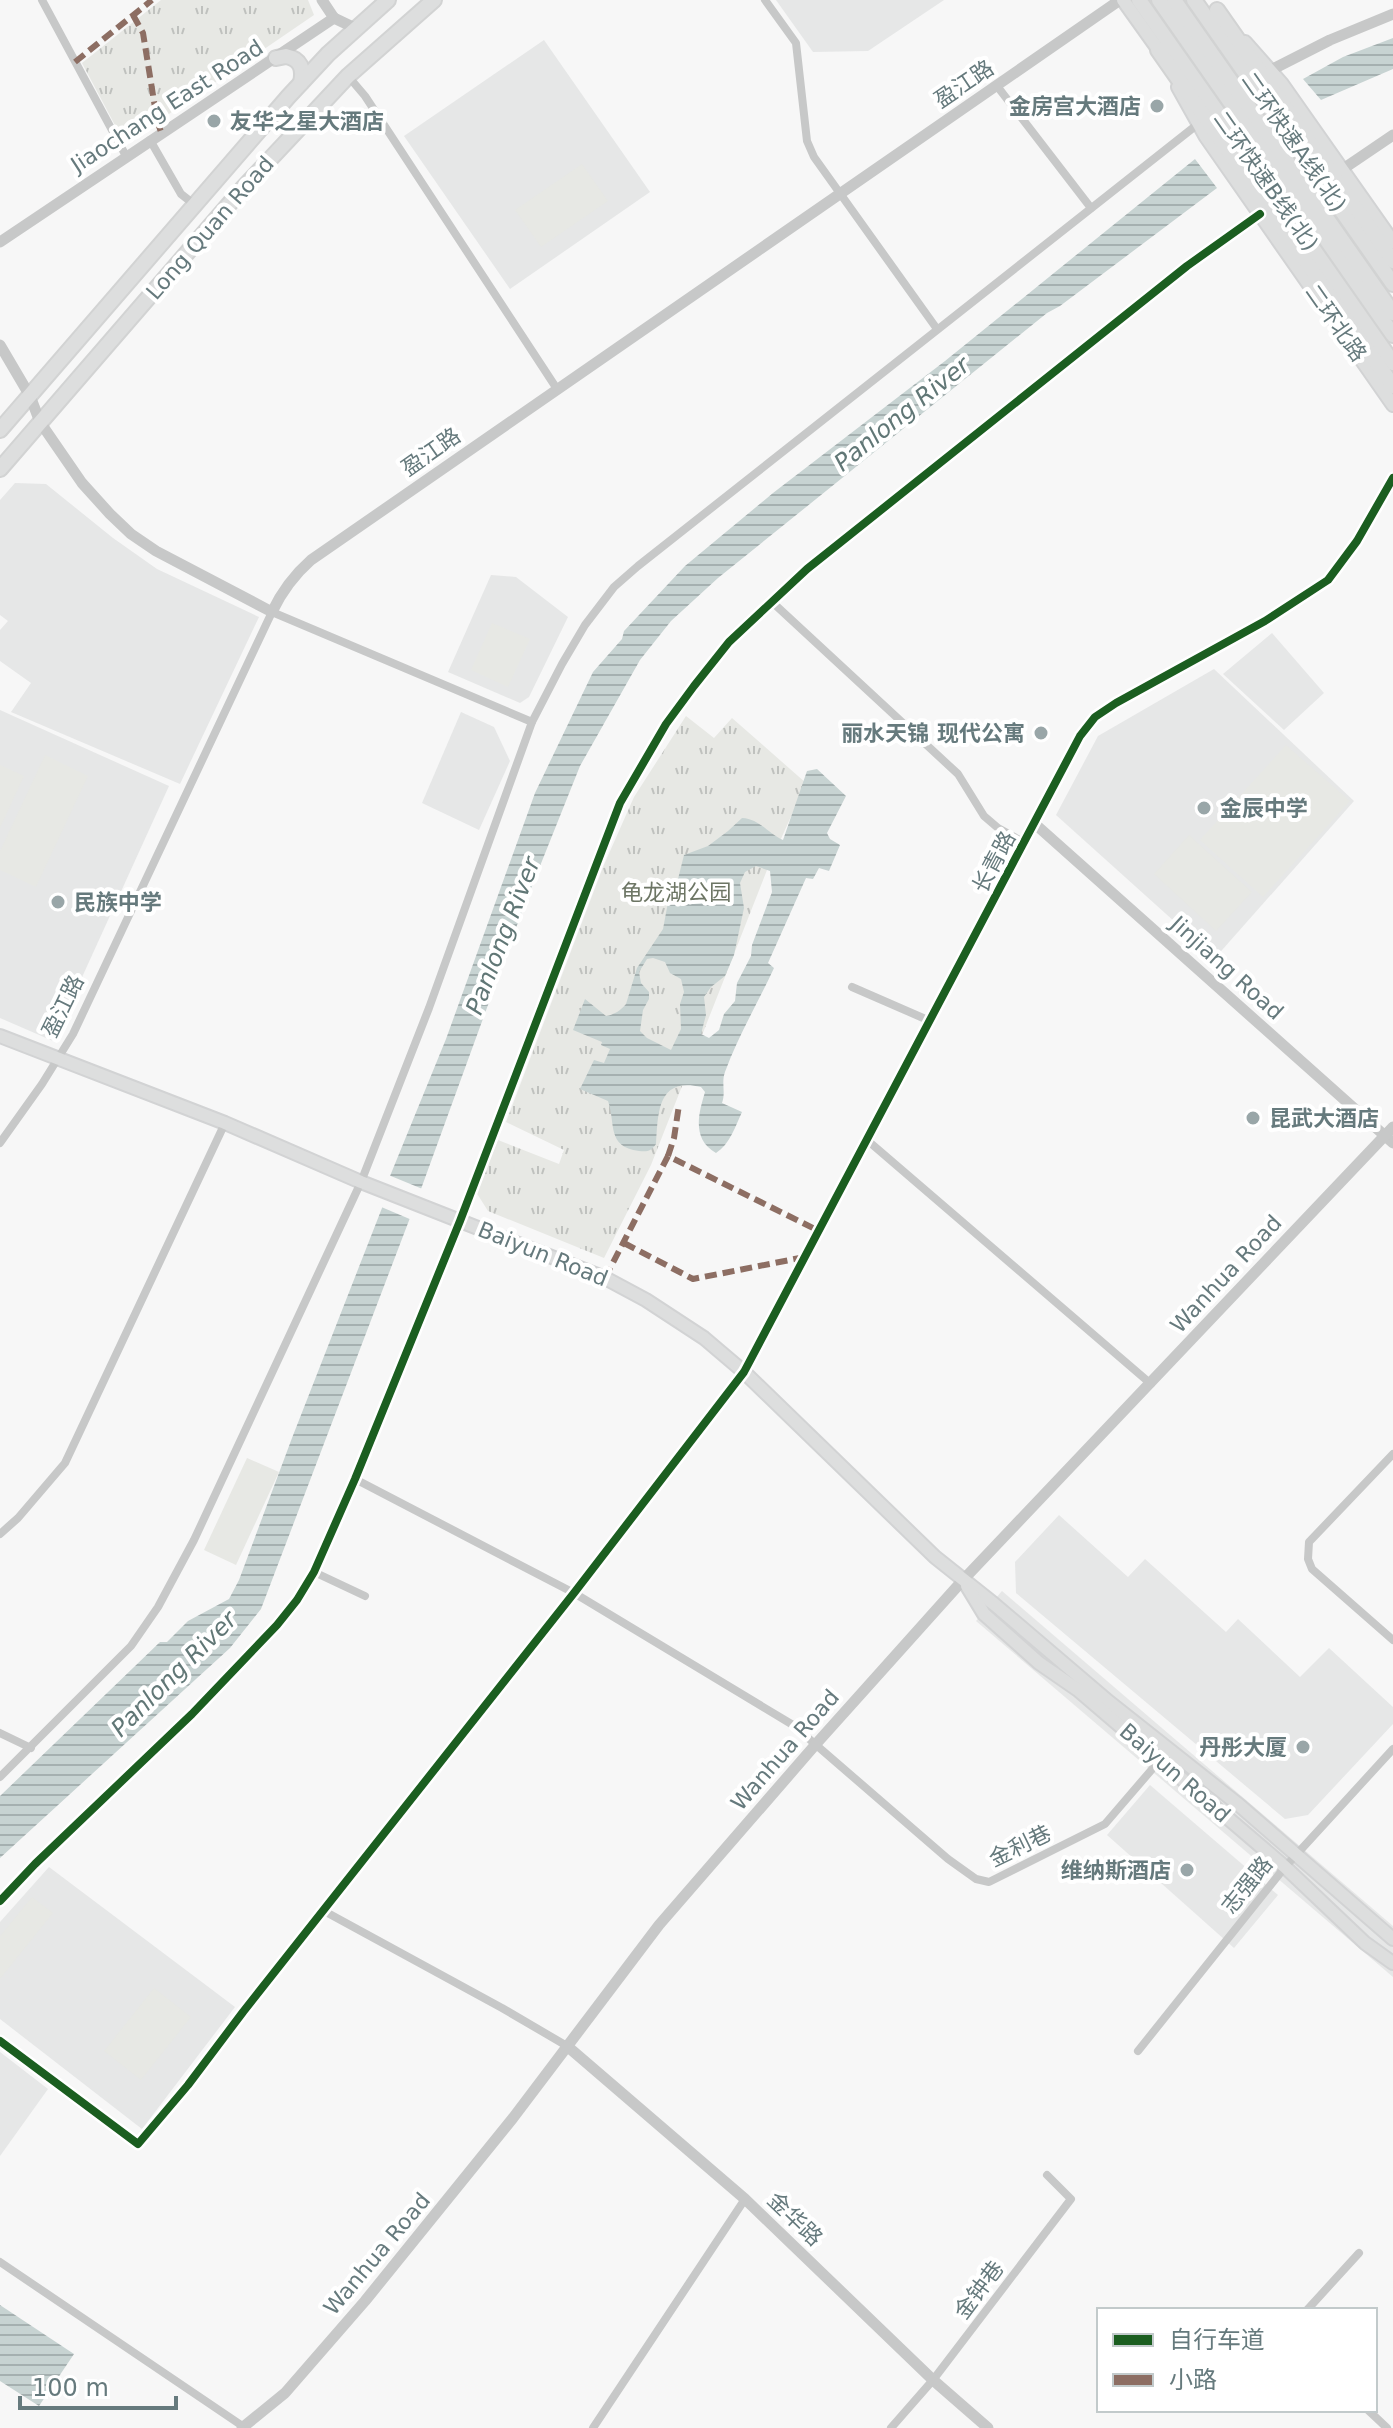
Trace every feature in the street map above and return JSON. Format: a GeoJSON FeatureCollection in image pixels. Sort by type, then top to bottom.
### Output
{"type":"FeatureCollection","features":[{"type":"Feature","properties":{"kind":"main road","name":"Long Quan Road"},"geometry":{"type":"LineString","coordinates":[[0,430],[301,83],[388,0]]}},
{"type":"Feature","properties":{"kind":"main road","name":"Long Quan Road"},"geometry":{"type":"LineString","coordinates":[[0,469],[244,187],[348,76],[434,0]]}},
{"type":"Feature","properties":{"kind":"main road","name":"二环北路"},"geometry":{"type":"LineString","coordinates":[[1122,0],[1158,50],[1198,124],[1393,405]]}},
{"type":"Feature","properties":{"kind":"main road","name":"二环快速B线(北)"},"geometry":{"type":"LineString","coordinates":[[1139,0],[1393,363]]}},
{"type":"Feature","properties":{"kind":"main road","name":"二环北路"},"geometry":{"type":"LineString","coordinates":[[1159,0],[1393,335]]}},
{"type":"Feature","properties":{"kind":"main road"},"geometry":{"type":"LineString","coordinates":[[1174,0],[1393,313]]}},
{"type":"Feature","properties":{"kind":"main road","name":"二环快速A线(北)"},"geometry":{"type":"LineString","coordinates":[[1194,0],[1393,284]]}},
{"type":"Feature","properties":{"kind":"main road"},"geometry":{"type":"LineString","coordinates":[[1214,5],[1271,70],[1393,261]]}},
{"type":"Feature","properties":{"kind":"main road"},"geometry":{"type":"LineString","coordinates":[[1214,5],[1393,242]]}},
{"type":"Feature","properties":{"kind":"main road"},"geometry":{"type":"LineString","coordinates":[[1158,50],[1393,386]]}},
{"type":"Feature","properties":{"kind":"main road"},"geometry":{"type":"LineString","coordinates":[[276,58],[291,57],[299,62],[303,70],[301,83]]}},
{"type":"Feature","properties":{"kind":"main road","name":"Baiyun Road"},"geometry":{"type":"LineString","coordinates":[[0,1036],[225,1123],[361,1182],[605,1278],[646,1300],[704,1338],[744,1372],[924,1547],[1393,1939]]}},
{"type":"Feature","properties":{"kind":"main road","name":"Baiyun Road"},"geometry":{"type":"LineString","coordinates":[[963,1580],[984,1614],[1039,1663],[1078,1690],[1285,1867],[1365,1943],[1393,1963]]}},
{"type":"Feature","properties":{"kind":"street"},"geometry":{"type":"LineString","coordinates":[[42,0],[126,156]]}},
{"type":"Feature","properties":{"kind":"street"},"geometry":{"type":"LineString","coordinates":[[322,0],[334,18],[357,29]]}},
{"type":"Feature","properties":{"kind":"street"},"geometry":{"type":"LineString","coordinates":[[765,0],[796,43],[807,141],[814,157],[937,329]]}},
{"type":"Feature","properties":{"kind":"street","name":"盈江路"},"geometry":{"type":"LineString","coordinates":[[0,1143],[73,1034],[280,594],[296,574],[311,560],[557,389],[1122,0]]}},
{"type":"Feature","properties":{"kind":"street"},"geometry":{"type":"LineString","coordinates":[[1271,70],[1330,40],[1393,14]]}},
{"type":"Feature","properties":{"kind":"street","name":"Jiaochang East Road"},"geometry":{"type":"LineString","coordinates":[[0,242],[334,18]]}},
{"type":"Feature","properties":{"kind":"street"},"geometry":{"type":"LineString","coordinates":[[348,76],[374,109],[502,300],[557,389]]}},
{"type":"Feature","properties":{"kind":"street"},"geometry":{"type":"LineString","coordinates":[[997,86],[1091,208]]}},
{"type":"Feature","properties":{"kind":"street"},"geometry":{"type":"LineString","coordinates":[[0,1777],[131,1646],[158,1607],[194,1540],[361,1182],[429,1008],[532,722],[585,625],[614,587],[1198,124]]}},
{"type":"Feature","properties":{"kind":"street"},"geometry":{"type":"LineString","coordinates":[[1339,174],[1393,135]]}},
{"type":"Feature","properties":{"kind":"street"},"geometry":{"type":"LineString","coordinates":[[150,140],[181,194],[195,205]]}},
{"type":"Feature","properties":{"kind":"street"},"geometry":{"type":"LineString","coordinates":[[0,1901],[192,1714],[267,1636],[297,1600],[314,1572],[460,1221],[620,803],[666,724],[694,686],[729,642],[807,569],[1187,266],[1260,214]]}},
{"type":"Feature","properties":{"kind":"street"},"geometry":{"type":"LineString","coordinates":[[0,345],[30,396],[40,422],[82,483],[131,534],[181,565],[272,612],[532,722]]}},
{"type":"Feature","properties":{"kind":"street","name":"长青路"},"geometry":{"type":"LineString","coordinates":[[0,2041],[138,2144],[188,2085],[744,1372],[1080,736],[1095,717],[1265,621],[1328,580],[1357,541],[1393,478]]}},
{"type":"Feature","properties":{"kind":"street"},"geometry":{"type":"LineString","coordinates":[[771,601],[958,774],[984,816],[1025,843]]}},
{"type":"Feature","properties":{"kind":"street","name":"Jinjiang Road"},"geometry":{"type":"LineString","coordinates":[[1035,824],[1390,1135]]}},
{"type":"Feature","properties":{"kind":"street"},"geometry":{"type":"LineString","coordinates":[[852,987],[930,1021]]}},
{"type":"Feature","properties":{"kind":"street"},"geometry":{"type":"LineString","coordinates":[[0,1534],[18,1518],[65,1463],[225,1123]]}},
{"type":"Feature","properties":{"kind":"street","name":"Wanhua Road"},"geometry":{"type":"LineString","coordinates":[[243,2428],[285,2393],[365,2301],[659,1925],[816,1744],[963,1580],[1390,1135]]}},
{"type":"Feature","properties":{"kind":"street"},"geometry":{"type":"LineString","coordinates":[[867,1140],[1151,1384]]}},
{"type":"Feature","properties":{"kind":"street"},"geometry":{"type":"LineString","coordinates":[[1393,1454],[1309,1542],[1308,1559],[1312,1569],[1393,1640]]}},
{"type":"Feature","properties":{"kind":"street"},"geometry":{"type":"LineString","coordinates":[[355,1479],[574,1593],[793,1725],[816,1744]]}},
{"type":"Feature","properties":{"kind":"street"},"geometry":{"type":"LineString","coordinates":[[314,1572],[365,1596]]}},
{"type":"Feature","properties":{"kind":"street"},"geometry":{"type":"LineString","coordinates":[[0,1733],[31,1748]]}},
{"type":"Feature","properties":{"kind":"street","name":"金利巷"},"geometry":{"type":"LineString","coordinates":[[816,1744],[948,1859],[976,1879],[989,1882],[1105,1824],[1160,1760]]}},
{"type":"Feature","properties":{"kind":"street","name":"志强路"},"geometry":{"type":"LineString","coordinates":[[1138,2051],[1285,1867],[1393,1749]]}},
{"type":"Feature","properties":{"kind":"street"},"geometry":{"type":"LineString","coordinates":[[324,1911],[567,2046]]}},
{"type":"Feature","properties":{"kind":"street","name":"金华路"},"geometry":{"type":"LineString","coordinates":[[567,2046],[745,2199],[933,2380],[988,2428]]}},
{"type":"Feature","properties":{"kind":"street","name":"金钟巷"},"geometry":{"type":"LineString","coordinates":[[891,2428],[933,2380],[1071,2199],[1047,2175]]}},
{"type":"Feature","properties":{"kind":"street"},"geometry":{"type":"LineString","coordinates":[[593,2428],[745,2199]]}},
{"type":"Feature","properties":{"kind":"street"},"geometry":{"type":"LineString","coordinates":[[1309,2308],[1359,2253]]}},
{"type":"Feature","properties":{"kind":"street"},"geometry":{"type":"LineString","coordinates":[[0,2262],[243,2428]]}},
{"type":"Feature","properties":{"kind":"street"},"geometry":{"type":"LineString","coordinates":[[1370,2412],[1387,2428]]}},
{"type":"Feature","properties":{"kind":"shaded area"},"geometry":{"type":"Polygon","coordinates":[[[776,0],[944,0],[868,51],[813,52],[776,0]]]}},
{"type":"Feature","properties":{"kind":"shaded area"},"geometry":{"type":"Polygon","coordinates":[[[544,40],[650,192],[510,289],[404,136],[544,40]]]}},
{"type":"Feature","properties":{"kind":"shaded area"},"geometry":{"type":"Polygon","coordinates":[[[15,483],[46,484],[157,569],[259,617],[180,784],[11,712],[31,683],[0,661],[0,630],[8,621],[0,615],[0,500],[15,483]]]}},
{"type":"Feature","properties":{"kind":"shaded area"},"geometry":{"type":"Polygon","coordinates":[[[491,575],[516,577],[568,617],[529,697],[520,703],[448,672],[491,575]]]}},
{"type":"Feature","properties":{"kind":"shaded area"},"geometry":{"type":"Polygon","coordinates":[[[1272,633],[1324,693],[1284,730],[1223,674],[1272,633]]]}},
{"type":"Feature","properties":{"kind":"shaded area","name":"金辰中学"},"geometry":{"type":"Polygon","coordinates":[[[1214,669],[1354,801],[1215,958],[1056,815],[1098,736],[1214,669]]]}},
{"type":"Feature","properties":{"kind":"shaded area","name":"民族中学"},"geometry":{"type":"Polygon","coordinates":[[[0,710],[169,786],[53,1041],[0,1018],[0,710]]]}},
{"type":"Feature","properties":{"kind":"shaded area"},"geometry":{"type":"Polygon","coordinates":[[[461,712],[494,727],[510,761],[479,830],[422,803],[461,712]]]}},
{"type":"Feature","properties":{"kind":"shaded area"},"geometry":{"type":"Polygon","coordinates":[[[1059,1515],[1128,1577],[1145,1559],[1226,1632],[1238,1619],[1300,1677],[1329,1648],[1393,1707],[1393,1724],[1308,1815],[1285,1819],[1016,1593],[1015,1562],[1059,1515]]]}},
{"type":"Feature","properties":{"kind":"shaded area"},"geometry":{"type":"Polygon","coordinates":[[[1002,1591],[1393,1926],[1393,1977],[976,1621],[1002,1591]]]}},
{"type":"Feature","properties":{"kind":"shaded area"},"geometry":{"type":"Polygon","coordinates":[[[1150,1785],[1278,1895],[1234,1948],[1107,1835],[1150,1785]]]}},
{"type":"Feature","properties":{"kind":"shaded area"},"geometry":{"type":"Polygon","coordinates":[[[49,1867],[235,2007],[142,2129],[0,2019],[0,1922],[49,1867]]]}},
{"type":"Feature","properties":{"kind":"shaded area"},"geometry":{"type":"Polygon","coordinates":[[[0,2052],[48,2089],[0,2156],[0,2052]]]}},
{"type":"Feature","properties":{"kind":"green space"},"geometry":{"type":"Polygon","coordinates":[[[161,0],[308,0],[314,15],[125,144],[82,63],[161,0]]]}},
{"type":"Feature","properties":{"kind":"green space"},"geometry":{"type":"Polygon","coordinates":[[[582,164],[608,201],[541,247],[515,210],[582,164]]]}},
{"type":"Feature","properties":{"kind":"green space"},"geometry":{"type":"Polygon","coordinates":[[[492,623],[530,639],[508,687],[471,670],[492,623]]]}},
{"type":"Feature","properties":{"kind":"green space","name":"龟龙湖公园"},"geometry":{"type":"Polygon","coordinates":[[[686,716],[714,738],[732,718],[806,783],[767,870],[651,1165],[604,1258],[488,1211],[476,1192],[498,1140],[559,1164],[564,1150],[506,1122],[603,867],[634,797],[686,716]]]}},
{"type":"Feature","properties":{"kind":"green space"},"geometry":{"type":"Polygon","coordinates":[[[1286,745],[1350,801],[1263,897],[1200,840],[1286,745]]]}},
{"type":"Feature","properties":{"kind":"green space"},"geometry":{"type":"Polygon","coordinates":[[[45,755],[88,776],[36,887],[0,870],[0,851],[45,755]]]}},
{"type":"Feature","properties":{"kind":"green space"},"geometry":{"type":"Polygon","coordinates":[[[0,765],[24,776],[0,828],[0,765]]]}},
{"type":"Feature","properties":{"kind":"green space"},"geometry":{"type":"Polygon","coordinates":[[[1189,835],[1252,892],[1216,931],[1154,874],[1189,835]]]}},
{"type":"Feature","properties":{"kind":"green space"},"geometry":{"type":"Polygon","coordinates":[[[247,1458],[279,1472],[236,1565],[204,1550],[247,1458]]]}},
{"type":"Feature","properties":{"kind":"green space"},"geometry":{"type":"Polygon","coordinates":[[[32,1897],[53,1913],[0,1979],[0,1936],[32,1897]]]}},
{"type":"Feature","properties":{"kind":"green space"},"geometry":{"type":"Polygon","coordinates":[[[154,1988],[191,2017],[141,2080],[104,2051],[154,1988]]]}},
{"type":"Feature","properties":{"kind":"water"},"geometry":{"type":"Polygon","coordinates":[[[1393,38],[1393,69],[1321,100],[1303,79],[1343,57],[1393,38]]]}},
{"type":"Feature","properties":{"kind":"water","name":"Panlong River"},"geometry":{"type":"Polygon","coordinates":[[[1195,159],[1217,188],[1047,313],[718,578],[671,621],[640,660],[580,766],[524,906],[421,1189],[261,1609],[230,1648],[0,1858],[0,1796],[160,1642],[167,1642],[188,1621],[229,1599],[239,1580],[382,1208],[390,1176],[446,1039],[535,793],[593,672],[622,639],[624,631],[685,566],[1195,159]]]}},
{"type":"Feature","properties":{"kind":"water"},"geometry":{"type":"Polygon","coordinates":[[[817,769],[846,796],[827,833],[840,845],[829,871],[819,868],[813,879],[806,878],[768,963],[774,968],[725,1072],[722,1103],[742,1112],[734,1129],[716,1153],[700,1134],[700,1109],[705,1092],[701,1087],[676,1087],[663,1099],[656,1144],[645,1151],[629,1149],[621,1145],[614,1133],[608,1101],[580,1089],[594,1060],[604,1063],[610,1049],[601,1045],[602,1042],[573,1030],[585,999],[606,1016],[626,1004],[637,968],[663,929],[669,897],[675,891],[684,855],[708,846],[742,818],[754,821],[783,840],[807,771],[817,769]],[[756,866],[745,872],[740,883],[744,908],[734,955],[725,976],[704,997],[706,1015],[701,1034],[709,1038],[719,1030],[724,1014],[735,1001],[737,983],[751,956],[752,945],[772,892],[770,871],[756,866]],[[647,959],[639,972],[641,983],[649,992],[640,1031],[671,1050],[681,1029],[680,1004],[684,992],[681,979],[670,973],[665,962],[647,959]]]}},
{"type":"Feature","properties":{"kind":"water"},"geometry":{"type":"Polygon","coordinates":[[[0,2305],[74,2354],[39,2406],[0,2381],[0,2305]]]}},
{"type":"Feature","properties":{"kind":"pier"},"geometry":{"type":"Polygon","coordinates":[[[386,1174],[425,1190],[412,1220],[379,1206],[386,1174]]]}},
{"type":"Feature","properties":{"kind":"marked path"},"geometry":{"type":"LineString","coordinates":[[75,62],[152,0]]}},
{"type":"Feature","properties":{"kind":"marked path"},"geometry":{"type":"LineString","coordinates":[[133,15],[143,33],[161,132]]}},
{"type":"Feature","properties":{"kind":"marked path"},"geometry":{"type":"LineString","coordinates":[[668,1156],[679,1105]]}},
{"type":"Feature","properties":{"kind":"marked path"},"geometry":{"type":"LineString","coordinates":[[605,1278],[668,1156],[819,1231]]}},
{"type":"Feature","properties":{"kind":"marked path"},"geometry":{"type":"LineString","coordinates":[[624,1243],[693,1279],[805,1257]]}},
{"type":"Feature","properties":{"kind":"cycle path"},"geometry":{"type":"LineString","coordinates":[[0,1901],[192,1714],[277,1625],[314,1572],[460,1221],[620,803],[666,724],[694,686],[729,642],[807,569],[1187,266],[1260,214]]}},
{"type":"Feature","properties":{"kind":"cycle path"},"geometry":{"type":"LineString","coordinates":[[0,2041],[138,2144],[188,2085],[744,1372],[1080,736],[1095,717],[1116,703],[1265,621],[1328,580],[1357,541],[1393,478]]}},
{"type":"Feature","properties":{"kind":"place","name":"金房宫大酒店"},"geometry":{"type":"Point","coordinates":[1157,106]}},
{"type":"Feature","properties":{"kind":"place","name":"友华之星大酒店"},"geometry":{"type":"Point","coordinates":[214,121]}},
{"type":"Feature","properties":{"kind":"place","name":"丽水天锦 现代公寓"},"geometry":{"type":"Point","coordinates":[1041,733]}},
{"type":"Feature","properties":{"kind":"place","name":"金辰中学"},"geometry":{"type":"Point","coordinates":[1204,808]}},
{"type":"Feature","properties":{"kind":"place","name":"民族中学"},"geometry":{"type":"Point","coordinates":[58,902]}},
{"type":"Feature","properties":{"kind":"place","name":"昆武大酒店"},"geometry":{"type":"Point","coordinates":[1253,1118]}},
{"type":"Feature","properties":{"kind":"place","name":"丹彤大厦"},"geometry":{"type":"Point","coordinates":[1303,1747]}},
{"type":"Feature","properties":{"kind":"place","name":"维纳斯酒店"},"geometry":{"type":"Point","coordinates":[1187,1870]}}]}
